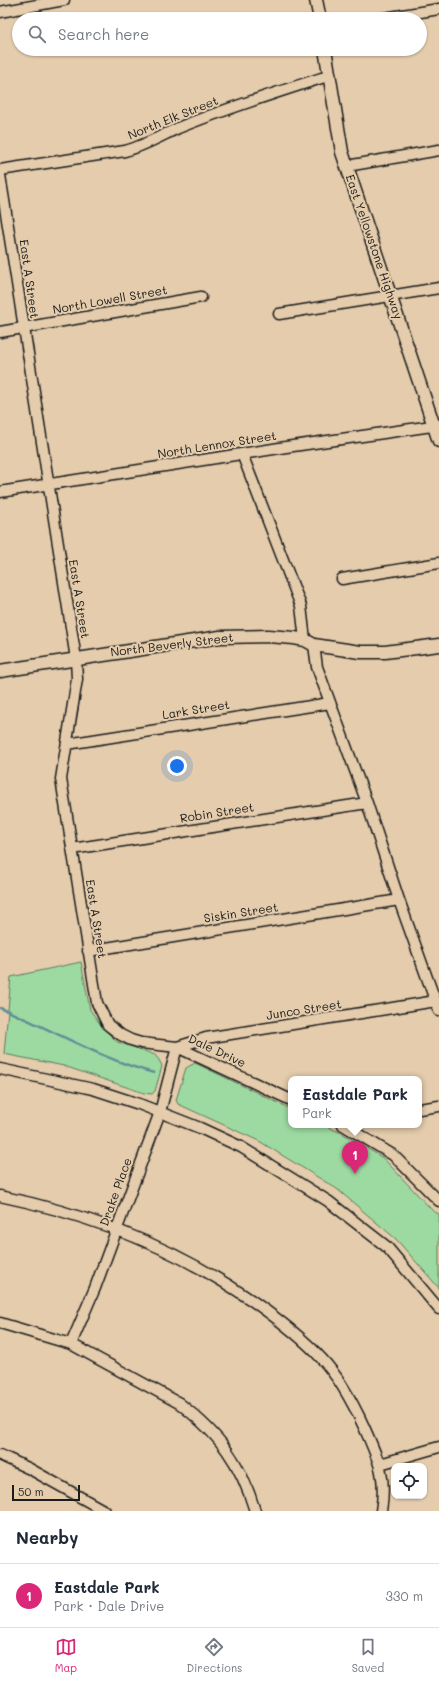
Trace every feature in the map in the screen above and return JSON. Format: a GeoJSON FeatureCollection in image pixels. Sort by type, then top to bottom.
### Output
{"type":"FeatureCollection","features":[{"type":"Feature","properties":{"kind":"main road"},"geometry":{"type":"LineString","coordinates":[[316,0],[319,12]]}},
{"type":"Feature","properties":{"kind":"main road","name":"East Yellowstone Highway"},"geometry":{"type":"LineString","coordinates":[[326,56],[339,137],[346,166],[437,426],[439,441]]}},
{"type":"Feature","properties":{"kind":"main road","name":"North Beverly Street"},"geometry":{"type":"LineString","coordinates":[[0,671],[76,658],[220,638],[268,636],[310,642],[360,652],[385,652],[439,645]]}},
{"type":"Feature","properties":{"kind":"street"},"geometry":{"type":"LineString","coordinates":[[0,12],[64,0]]}},
{"type":"Feature","properties":{"kind":"street"},"geometry":{"type":"LineString","coordinates":[[425,12],[439,10]]}},
{"type":"Feature","properties":{"kind":"street","name":"North Elk Street"},"geometry":{"type":"LineString","coordinates":[[0,170],[125,151],[135,148],[178,128],[328,76]]}},
{"type":"Feature","properties":{"kind":"street"},"geometry":{"type":"LineString","coordinates":[[346,166],[439,150]]}},
{"type":"Feature","properties":{"kind":"street","name":"East A Street"},"geometry":{"type":"LineString","coordinates":[[0,175],[76,658],[77,679],[61,779],[97,1002],[108,1025]]}},
{"type":"Feature","properties":{"kind":"street"},"geometry":{"type":"LineString","coordinates":[[279,314],[439,288]]}},
{"type":"Feature","properties":{"kind":"street","name":"North Lowell Street"},"geometry":{"type":"LineString","coordinates":[[0,332],[201,297]]}},
{"type":"Feature","properties":{"kind":"street","name":"North Lennox Street"},"geometry":{"type":"LineString","coordinates":[[0,492],[242,454],[437,426]]}},
{"type":"Feature","properties":{"kind":"street"},"geometry":{"type":"LineString","coordinates":[[242,454],[301,606],[317,667],[367,803],[399,900],[437,1006]]}},
{"type":"Feature","properties":{"kind":"street"},"geometry":{"type":"LineString","coordinates":[[342,579],[439,563]]}},
{"type":"Feature","properties":{"kind":"street","name":"Lark Street"},"geometry":{"type":"LineString","coordinates":[[67,744],[330,703]]}},
{"type":"Feature","properties":{"kind":"street","name":"Robin Street"},"geometry":{"type":"LineString","coordinates":[[72,849],[367,803]]}},
{"type":"Feature","properties":{"kind":"street","name":"Siskin Street"},"geometry":{"type":"LineString","coordinates":[[88,951],[399,900]]}},
{"type":"Feature","properties":{"kind":"street","name":"Junco Street"},"geometry":{"type":"LineString","coordinates":[[177,1046],[206,1038],[437,1006]]}},
{"type":"Feature","properties":{"kind":"street","name":"Dale Drive"},"geometry":{"type":"LineString","coordinates":[[108,1025],[121,1035],[131,1040],[146,1044],[177,1046],[288,1099]]}},
{"type":"Feature","properties":{"kind":"street","name":"Drake Place"},"geometry":{"type":"LineString","coordinates":[[71,1344],[95,1288],[160,1112],[177,1046]]}},
{"type":"Feature","properties":{"kind":"street"},"geometry":{"type":"LineString","coordinates":[[0,1069],[93,1089],[160,1112],[200,1128],[241,1148],[328,1202],[387,1247],[439,1309]]}},
{"type":"Feature","properties":{"kind":"street"},"geometry":{"type":"LineString","coordinates":[[422,1109],[439,1106]]}},
{"type":"Feature","properties":{"kind":"street"},"geometry":{"type":"LineString","coordinates":[[348,1128],[393,1155],[439,1201]]}},
{"type":"Feature","properties":{"kind":"street"},"geometry":{"type":"LineString","coordinates":[[0,1196],[58,1209],[117,1228],[196,1265],[268,1312],[305,1342],[322,1359],[345,1390],[380,1464],[383,1498],[381,1511]]}},
{"type":"Feature","properties":{"kind":"street"},"geometry":{"type":"LineString","coordinates":[[0,1323],[71,1344],[179,1403],[195,1415],[220,1439],[238,1468],[247,1487],[255,1511]]}},
{"type":"Feature","properties":{"kind":"street"},"geometry":{"type":"LineString","coordinates":[[380,1464],[439,1447]]}},
{"type":"Feature","properties":{"kind":"street"},"geometry":{"type":"LineString","coordinates":[[0,1455],[30,1469],[104,1511]]}},
{"type":"Feature","properties":{"kind":"green space"},"geometry":{"type":"Polygon","coordinates":[[[81,962],[90,1010],[103,1028],[117,1042],[155,1055],[159,1060],[162,1066],[155,1091],[152,1094],[144,1093],[64,1066],[4,1054],[11,977],[81,962]]]}},
{"type":"Feature","properties":{"kind":"green space"},"geometry":{"type":"Polygon","coordinates":[[[195,1063],[288,1108],[288,1128],[330,1128],[383,1158],[433,1211],[439,1214],[439,1288],[396,1239],[337,1189],[259,1141],[178,1104],[176,1100],[186,1068],[195,1063]]]}},
{"type":"Feature","properties":{"kind":"waterway"},"geometry":{"type":"LineString","coordinates":[[0,1008],[96,1052],[154,1073]]}},
{"type":"Feature","properties":{"kind":"place","name":"Eastdale Park"},"geometry":{"type":"Point","coordinates":[355,1174]}}]}
